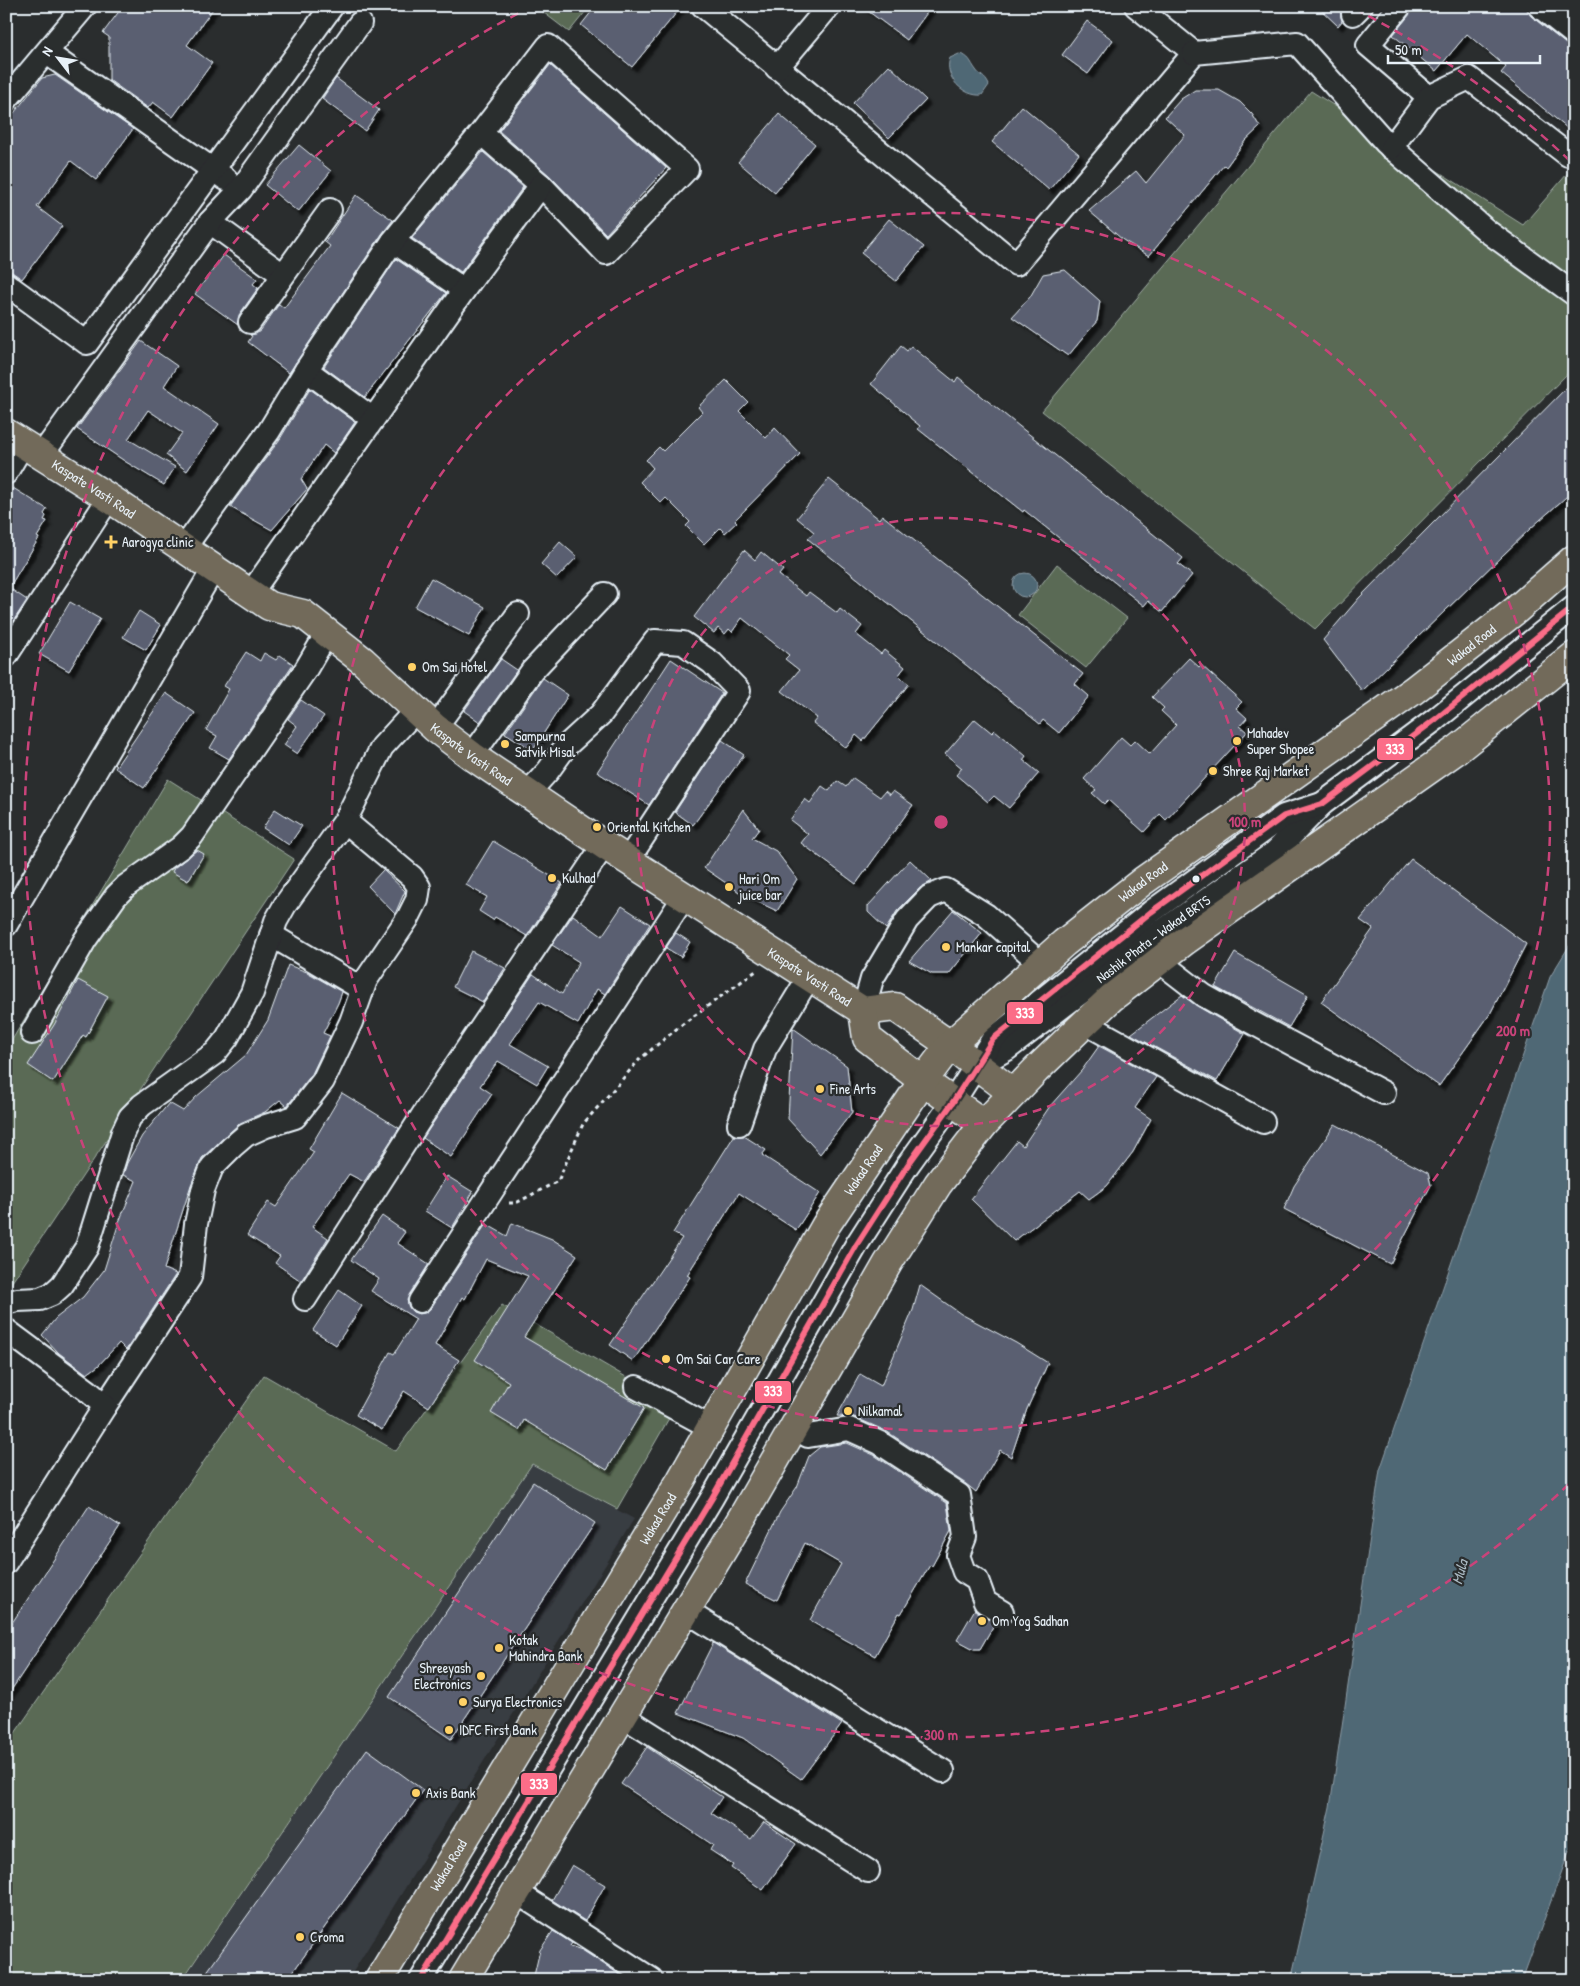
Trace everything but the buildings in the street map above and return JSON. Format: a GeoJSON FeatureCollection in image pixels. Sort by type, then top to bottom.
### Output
{"type":"FeatureCollection","features":[{"type":"Feature","properties":{"kind":"main road","name":"Kaspate Vasti Road"},"geometry":{"type":"LineString","coordinates":[[24,444],[109,498],[269,606],[303,614],[363,661],[426,719],[472,756],[604,845],[863,1011],[895,1007],[950,1045],[1013,1093]]}},
{"type":"Feature","properties":{"kind":"main road","name":"Wakad Road"},"geometry":{"type":"LineString","coordinates":[[379,1980],[681,1480],[826,1225],[923,1081],[950,1045],[1064,943],[1143,882],[1414,690],[1516,610],[1574,559]]}},
{"type":"Feature","properties":{"kind":"main road"},"geometry":{"type":"LineString","coordinates":[[464,1980],[743,1516],[888,1262],[938,1184],[984,1124],[1013,1093],[1111,998],[1159,961],[1458,748],[1574,656]]}},
{"type":"Feature","properties":{"kind":"main road"},"geometry":{"type":"LineString","coordinates":[[863,1011],[867,1038],[984,1124]]}},
{"type":"Feature","properties":{"kind":"street"},"geometry":{"type":"LineString","coordinates":[[6,100],[47,53],[84,6]]}},
{"type":"Feature","properties":{"kind":"street"},"geometry":{"type":"LineString","coordinates":[[6,284],[87,343],[332,6]]}},
{"type":"Feature","properties":{"kind":"street"},"geometry":{"type":"LineString","coordinates":[[703,6],[1016,264],[1194,53]]}},
{"type":"Feature","properties":{"kind":"street"},"geometry":{"type":"LineString","coordinates":[[777,68],[829,6]]}},
{"type":"Feature","properties":{"kind":"street"},"geometry":{"type":"LineString","coordinates":[[1136,6],[1194,53],[1297,44],[1391,148],[1487,230],[1574,294]]}},
{"type":"Feature","properties":{"kind":"street"},"geometry":{"type":"LineString","coordinates":[[1400,6],[1368,45],[1429,97]]}},
{"type":"Feature","properties":{"kind":"street"},"geometry":{"type":"LineString","coordinates":[[1539,6],[1574,34]]}},
{"type":"Feature","properties":{"kind":"street"},"geometry":{"type":"LineString","coordinates":[[6,473],[24,444],[107,365],[210,222],[242,189],[360,24]]}},
{"type":"Feature","properties":{"kind":"street"},"geometry":{"type":"LineString","coordinates":[[184,548],[269,431],[306,370],[393,241],[481,133],[548,46],[687,168],[606,253],[541,185],[481,133]]}},
{"type":"Feature","properties":{"kind":"street"},"geometry":{"type":"LineString","coordinates":[[47,53],[242,189]]}},
{"type":"Feature","properties":{"kind":"street"},"geometry":{"type":"LineString","coordinates":[[1391,148],[1429,97],[1469,78],[1568,154],[1574,148]]}},
{"type":"Feature","properties":{"kind":"street"},"geometry":{"type":"LineString","coordinates":[[251,593],[464,290],[541,185]]}},
{"type":"Feature","properties":{"kind":"street"},"geometry":{"type":"LineString","coordinates":[[250,322],[330,210]]}},
{"type":"Feature","properties":{"kind":"street"},"geometry":{"type":"LineString","coordinates":[[210,222],[283,276]]}},
{"type":"Feature","properties":{"kind":"street"},"geometry":{"type":"LineString","coordinates":[[393,241],[464,290]]}},
{"type":"Feature","properties":{"kind":"street"},"geometry":{"type":"LineString","coordinates":[[6,293],[107,365]]}},
{"type":"Feature","properties":{"kind":"street"},"geometry":{"type":"LineString","coordinates":[[306,370],[373,420]]}},
{"type":"Feature","properties":{"kind":"street"},"geometry":{"type":"LineString","coordinates":[[6,656],[109,498]]}},
{"type":"Feature","properties":{"kind":"street"},"geometry":{"type":"LineString","coordinates":[[6,926],[214,568]]}},
{"type":"Feature","properties":{"kind":"street"},"geometry":{"type":"LineString","coordinates":[[472,756],[532,671],[605,594]]}},
{"type":"Feature","properties":{"kind":"street","name":"Nashik Phata - Wakad BRTS"},"geometry":{"type":"LineString","coordinates":[[421,1980],[712,1498],[857,1244],[907,1166],[977,1065],[1007,1049],[1159,933],[1275,852],[1322,804],[1436,719],[1539,638],[1574,607]]}},
{"type":"Feature","properties":{"kind":"street"},"geometry":{"type":"LineString","coordinates":[[6,1303],[17,1300],[40,1299],[52,1294],[62,1285],[87,1246],[123,1132],[130,1117],[155,1094],[215,1053],[228,1038],[252,993],[276,921],[285,905],[345,821],[382,747],[426,719],[518,614]]}},
{"type":"Feature","properties":{"kind":"street"},"geometry":{"type":"LineString","coordinates":[[32,1033],[85,940],[108,905],[126,886],[181,847],[192,836],[306,669],[327,633]]}},
{"type":"Feature","properties":{"kind":"street"},"geometry":{"type":"LineString","coordinates":[[528,793],[548,772],[566,746],[601,714],[655,641],[683,643],[712,663],[739,691],[628,860]]}},
{"type":"Feature","properties":{"kind":"street"},"geometry":{"type":"LineString","coordinates":[[6,1562],[190,1277],[196,1224],[203,1190],[212,1167],[246,1135],[266,1126],[295,1117],[323,1081],[351,1022],[366,980],[408,918],[417,900],[419,887],[412,876],[345,821]]}},
{"type":"Feature","properties":{"kind":"street"},"geometry":{"type":"LineString","coordinates":[[305,1299],[428,1107],[604,845]]}},
{"type":"Feature","properties":{"kind":"street"},"geometry":{"type":"LineString","coordinates":[[863,1011],[872,979],[907,920],[930,897],[946,890],[986,915],[1041,964]]}},
{"type":"Feature","properties":{"kind":"street"},"geometry":{"type":"LineString","coordinates":[[420,1300],[684,897]]}},
{"type":"Feature","properties":{"kind":"street"},"geometry":{"type":"LineString","coordinates":[[271,935],[362,989]]}},
{"type":"Feature","properties":{"kind":"street"},"geometry":{"type":"LineString","coordinates":[[1159,961],[1203,995],[1384,1092]]}},
{"type":"Feature","properties":{"kind":"street"},"geometry":{"type":"LineString","coordinates":[[739,1124],[765,1048],[809,977]]}},
{"type":"Feature","properties":{"kind":"street"},"geometry":{"type":"LineString","coordinates":[[1085,1023],[1263,1122]]}},
{"type":"Feature","properties":{"kind":"street"},"geometry":{"type":"LineString","coordinates":[[6,1330],[88,1391],[105,1406]]}},
{"type":"Feature","properties":{"kind":"street"},"geometry":{"type":"LineString","coordinates":[[636,1387],[710,1427]]}},
{"type":"Feature","properties":{"kind":"street"},"geometry":{"type":"LineString","coordinates":[[794,1427],[808,1436],[849,1429],[880,1443],[958,1495],[965,1537],[958,1555],[964,1572],[977,1580],[985,1602],[1002,1612]]}},
{"type":"Feature","properties":{"kind":"street"},"geometry":{"type":"LineString","coordinates":[[686,1611],[943,1771]]}},
{"type":"Feature","properties":{"kind":"street"},"geometry":{"type":"LineString","coordinates":[[623,1716],[868,1871]]}},
{"type":"Feature","properties":{"kind":"street"},"geometry":{"type":"LineString","coordinates":[[516,1892],[651,1979]]}},
{"type":"Feature","properties":{"kind":"path"},"geometry":{"type":"LineString","coordinates":[[483,1205],[516,1203],[558,1181],[583,1124],[640,1059],[680,1026],[776,956]]}},
{"type":"Feature","properties":{"kind":"shaded area"},"geometry":{"type":"Polygon","coordinates":[[[532,1464],[634,1519],[348,1980],[183,1980],[532,1464]]]}},
{"type":"Feature","properties":{"kind":"green space"},"geometry":{"type":"Polygon","coordinates":[[[535,6],[590,6],[569,32],[535,6]]]}},
{"type":"Feature","properties":{"kind":"green space"},"geometry":{"type":"Polygon","coordinates":[[[1311,91],[1523,225],[1574,166],[1574,367],[1315,629],[1042,411],[1311,91]]]}},
{"type":"Feature","properties":{"kind":"green space"},"geometry":{"type":"Polygon","coordinates":[[[1057,564],[1127,618],[1086,668],[1018,615],[1057,564]]]}},
{"type":"Feature","properties":{"kind":"green space"},"geometry":{"type":"Polygon","coordinates":[[[168,779],[294,859],[6,1291],[6,1050],[168,779]]]}},
{"type":"Feature","properties":{"kind":"green space"},"geometry":{"type":"Polygon","coordinates":[[[502,1305],[676,1406],[617,1509],[532,1464],[182,1980],[6,1980],[6,1746],[264,1375],[396,1451],[502,1305]]]}},
{"type":"Feature","properties":{"kind":"water"},"geometry":{"type":"Polygon","coordinates":[[[959,54],[968,58],[989,85],[982,95],[968,93],[952,79],[949,65],[950,58],[959,54]]]}},
{"type":"Feature","properties":{"kind":"water"},"geometry":{"type":"Polygon","coordinates":[[[1025,573],[1033,577],[1037,585],[1033,593],[1025,597],[1017,593],[1013,585],[1017,577],[1025,573]]]}},
{"type":"Feature","properties":{"kind":"water","name":"Mula"},"geometry":{"type":"Polygon","coordinates":[[[1574,938],[1574,1838],[1522,1980],[1291,1980],[1330,1807],[1380,1470],[1550,977],[1574,938]]]}},
{"type":"Feature","properties":{"kind":"transit line","name":"333"},"geometry":{"type":"LineString","coordinates":[[421,1980],[712,1498],[857,1244],[993,1039],[1151,912],[1284,816],[1322,804],[1436,719],[1574,607]]}},
{"type":"Feature","properties":{"kind":"place","name":"Aarogya clinic"},"geometry":{"type":"Point","coordinates":[111,542]}},
{"type":"Feature","properties":{"kind":"place","name":"Om Sai Hotel"},"geometry":{"type":"Point","coordinates":[412,667]}},
{"type":"Feature","properties":{"kind":"place","name":"Mahadev Super Shopee"},"geometry":{"type":"Point","coordinates":[1237,741]}},
{"type":"Feature","properties":{"kind":"place","name":"Sampurna Satvik Misal"},"geometry":{"type":"Point","coordinates":[505,744]}},
{"type":"Feature","properties":{"kind":"place","name":"Shree Raj Market"},"geometry":{"type":"Point","coordinates":[1213,771]}},
{"type":"Feature","properties":{"kind":"place","name":"Oriental Kitchen"},"geometry":{"type":"Point","coordinates":[597,827]}},
{"type":"Feature","properties":{"kind":"place","name":"Kulhad"},"geometry":{"type":"Point","coordinates":[552,878]}},
{"type":"Feature","properties":{"kind":"place","name":"Hari Om juice bar"},"geometry":{"type":"Point","coordinates":[729,887]}},
{"type":"Feature","properties":{"kind":"place","name":"Mankar capital"},"geometry":{"type":"Point","coordinates":[946,947]}},
{"type":"Feature","properties":{"kind":"place","name":"Fine Arts"},"geometry":{"type":"Point","coordinates":[820,1089]}},
{"type":"Feature","properties":{"kind":"place","name":"Om Sai Car Care"},"geometry":{"type":"Point","coordinates":[666,1359]}},
{"type":"Feature","properties":{"kind":"place","name":"Nilkamal"},"geometry":{"type":"Point","coordinates":[848,1411]}},
{"type":"Feature","properties":{"kind":"place","name":"Om Yog Sadhan"},"geometry":{"type":"Point","coordinates":[982,1621]}},
{"type":"Feature","properties":{"kind":"place","name":"Kotak Mahindra Bank"},"geometry":{"type":"Point","coordinates":[499,1648]}},
{"type":"Feature","properties":{"kind":"place","name":"Shreeyash Electronics"},"geometry":{"type":"Point","coordinates":[481,1676]}},
{"type":"Feature","properties":{"kind":"place","name":"Surya Electronics"},"geometry":{"type":"Point","coordinates":[463,1702]}},
{"type":"Feature","properties":{"kind":"place","name":"IDFC First Bank"},"geometry":{"type":"Point","coordinates":[449,1730]}},
{"type":"Feature","properties":{"kind":"place","name":"Axis Bank"},"geometry":{"type":"Point","coordinates":[416,1793]}},
{"type":"Feature","properties":{"kind":"place","name":"Croma"},"geometry":{"type":"Point","coordinates":[300,1937]}}]}
